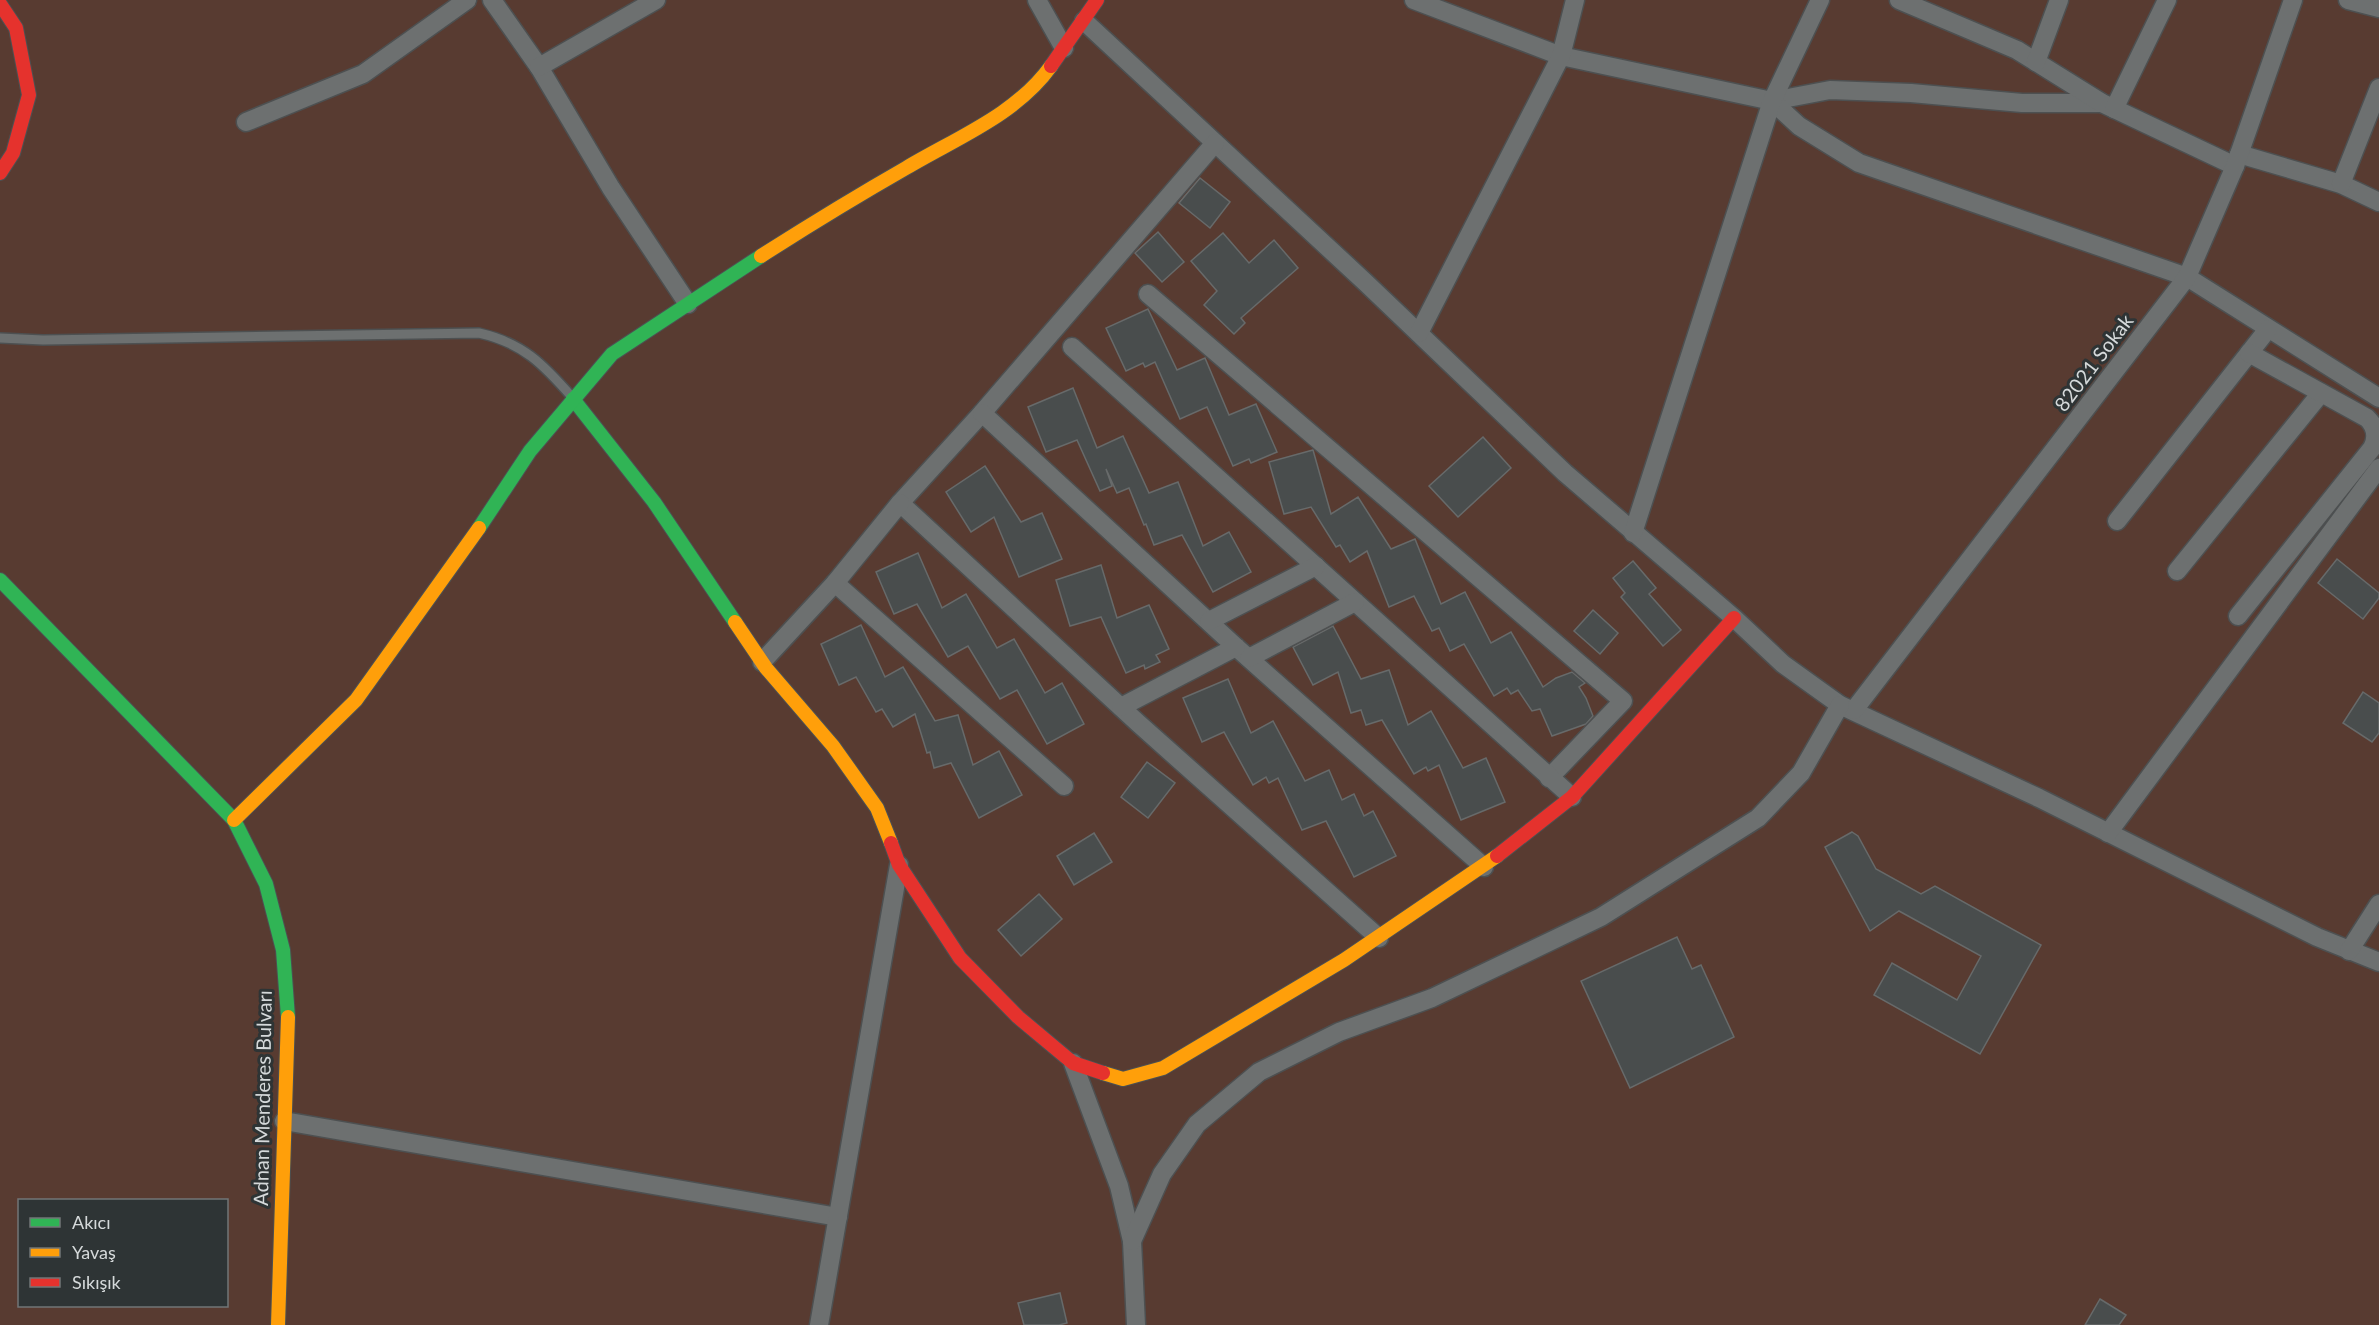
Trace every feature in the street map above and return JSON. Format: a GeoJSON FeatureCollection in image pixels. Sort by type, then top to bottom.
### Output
{"type":"FeatureCollection","features":[{"type":"Feature","properties":{"kind":"street"},"geometry":{"type":"LineString","coordinates":[[246,122],[363,74],[467,0]]}},
{"type":"Feature","properties":{"kind":"street"},"geometry":{"type":"LineString","coordinates":[[492,0],[539,68],[611,188],[688,304]]}},
{"type":"Feature","properties":{"kind":"street"},"geometry":{"type":"LineString","coordinates":[[539,68],[656,0]]}},
{"type":"Feature","properties":{"kind":"street"},"geometry":{"type":"LineString","coordinates":[[1037,0],[1064,48]]}},
{"type":"Feature","properties":{"kind":"street"},"geometry":{"type":"LineString","coordinates":[[234,820],[356,700],[452,568],[530,451],[612,354],[783,242],[894,174],[1006,111],[1045,75],[1097,0]]}},
{"type":"Feature","properties":{"kind":"street"},"geometry":{"type":"LineString","coordinates":[[1414,0],[1561,56],[1772,101],[1830,90],[1911,93],[2022,103],[2108,106]]}},
{"type":"Feature","properties":{"kind":"street"},"geometry":{"type":"LineString","coordinates":[[1419,333],[1561,56],[1575,0]]}},
{"type":"Feature","properties":{"kind":"street"},"geometry":{"type":"LineString","coordinates":[[1633,533],[1772,101],[1820,0]]}},
{"type":"Feature","properties":{"kind":"street"},"geometry":{"type":"LineString","coordinates":[[1899,0],[1924,5],[2017,50],[2108,106],[2237,160],[2341,184],[2379,202]]}},
{"type":"Feature","properties":{"kind":"street"},"geometry":{"type":"LineString","coordinates":[[2037,62],[2059,0]]}},
{"type":"Feature","properties":{"kind":"street"},"geometry":{"type":"LineString","coordinates":[[2108,106],[2167,0]]}},
{"type":"Feature","properties":{"kind":"street","name":"82021 Sokak"},"geometry":{"type":"LineString","coordinates":[[1132,1241],[1162,1174],[1197,1124],[1259,1072],[1339,1032],[1432,998],[1601,917],[1758,818],[1801,773],[1847,708],[2102,390],[2187,278],[2237,160],[2293,0]]}},
{"type":"Feature","properties":{"kind":"street"},"geometry":{"type":"LineString","coordinates":[[2348,0],[2379,8]]}},
{"type":"Feature","properties":{"kind":"street"},"geometry":{"type":"LineString","coordinates":[[0,4],[16,28],[29,95],[13,153],[0,173]]}},
{"type":"Feature","properties":{"kind":"street"},"geometry":{"type":"LineString","coordinates":[[1084,21],[1419,333],[1565,473],[1734,618],[1783,664],[1847,708],[2108,833],[2317,937],[2379,962]]}},
{"type":"Feature","properties":{"kind":"street"},"geometry":{"type":"LineString","coordinates":[[2341,184],[2379,88]]}},
{"type":"Feature","properties":{"kind":"street"},"geometry":{"type":"LineString","coordinates":[[1772,101],[1799,126],[1859,163],[2187,278],[2379,398]]}},
{"type":"Feature","properties":{"kind":"street"},"geometry":{"type":"LineString","coordinates":[[762,662],[835,584],[900,503],[1215,143]]}},
{"type":"Feature","properties":{"kind":"street"},"geometry":{"type":"LineString","coordinates":[[1148,294],[1623,700],[1549,778]]}},
{"type":"Feature","properties":{"kind":"street"},"geometry":{"type":"LineString","coordinates":[[2117,521],[2268,330]]}},
{"type":"Feature","properties":{"kind":"street"},"geometry":{"type":"LineString","coordinates":[[1072,347],[1572,797]]}},
{"type":"Feature","properties":{"kind":"street"},"geometry":{"type":"LineString","coordinates":[[2238,616],[2375,444],[2374,427],[2367,418],[2249,353]]}},
{"type":"Feature","properties":{"kind":"street"},"geometry":{"type":"LineString","coordinates":[[2177,571],[2320,393]]}},
{"type":"Feature","properties":{"kind":"street"},"geometry":{"type":"LineString","coordinates":[[573,399],[654,502],[762,662],[833,746],[877,808],[899,865],[960,958],[1018,1017],[1073,1063],[1123,1079],[1163,1068],[1379,938],[1484,867],[1572,797],[1734,618]]}},
{"type":"Feature","properties":{"kind":"street"},"geometry":{"type":"LineString","coordinates":[[982,412],[1242,652],[1484,867]]}},
{"type":"Feature","properties":{"kind":"street"},"geometry":{"type":"LineString","coordinates":[[2108,833],[2379,468]]}},
{"type":"Feature","properties":{"kind":"street"},"geometry":{"type":"LineString","coordinates":[[900,503],[1121,707],[1379,938]]}},
{"type":"Feature","properties":{"kind":"street"},"geometry":{"type":"LineString","coordinates":[[1209,621],[1316,566]]}},
{"type":"Feature","properties":{"kind":"street","name":"Adnan Menderes Bulvarı"},"geometry":{"type":"LineString","coordinates":[[0,580],[234,820],[266,884],[283,950],[288,1016],[278,1325]]}},
{"type":"Feature","properties":{"kind":"street"},"geometry":{"type":"LineString","coordinates":[[835,584],[1064,786]]}},
{"type":"Feature","properties":{"kind":"street"},"geometry":{"type":"LineString","coordinates":[[1121,707],[1356,602]]}},
{"type":"Feature","properties":{"kind":"street"},"geometry":{"type":"LineString","coordinates":[[819,1325],[899,865]]}},
{"type":"Feature","properties":{"kind":"street"},"geometry":{"type":"LineString","coordinates":[[2349,951],[2379,904]]}},
{"type":"Feature","properties":{"kind":"street"},"geometry":{"type":"LineString","coordinates":[[1073,1063],[1119,1186],[1132,1241],[1136,1325]]}},
{"type":"Feature","properties":{"kind":"street"},"geometry":{"type":"LineString","coordinates":[[284,1121],[838,1217]]}},
{"type":"Feature","properties":{"kind":"lane"},"geometry":{"type":"LineString","coordinates":[[0,338],[43,340],[478,333],[507,341],[531,355],[573,399]]}},
{"type":"Feature","properties":{"kind":"shaded area"},"geometry":{"type":"Polygon","coordinates":[[[0,0],[2379,0],[2379,1325],[0,1325],[0,0]]]}},
{"type":"Feature","properties":{"kind":"building"},"geometry":{"type":"Polygon","coordinates":[[[1200,178],[1230,202],[1210,228],[1179,203],[1200,178]]]}},
{"type":"Feature","properties":{"kind":"building"},"geometry":{"type":"Polygon","coordinates":[[[1158,232],[1184,262],[1162,282],[1135,253],[1158,232]]]}},
{"type":"Feature","properties":{"kind":"building"},"geometry":{"type":"Polygon","coordinates":[[[1223,233],[1249,263],[1274,240],[1298,268],[1241,318],[1245,323],[1234,334],[1204,305],[1217,291],[1191,261],[1223,233]]]}},
{"type":"Feature","properties":{"kind":"building"},"geometry":{"type":"Polygon","coordinates":[[[1148,309],[1177,370],[1205,358],[1229,415],[1256,404],[1277,452],[1251,463],[1249,459],[1233,466],[1207,407],[1180,419],[1155,362],[1145,367],[1143,363],[1126,371],[1106,328],[1148,309]]]}},
{"type":"Feature","properties":{"kind":"building"},"geometry":{"type":"Polygon","coordinates":[[[1073,388],[1097,448],[1123,436],[1149,493],[1178,482],[1203,546],[1229,532],[1251,572],[1213,592],[1182,535],[1154,545],[1129,488],[1117,493],[1106,469],[1112,486],[1100,491],[1077,440],[1046,452],[1028,407],[1073,388]]]}},
{"type":"Feature","properties":{"kind":"building"},"geometry":{"type":"Polygon","coordinates":[[[1483,437],[1511,468],[1458,517],[1429,486],[1483,437]]]}},
{"type":"Feature","properties":{"kind":"building"},"geometry":{"type":"Polygon","coordinates":[[[1313,450],[1331,514],[1358,497],[1391,549],[1415,539],[1441,604],[1465,592],[1491,643],[1511,632],[1543,687],[1556,678],[1572,672],[1585,683],[1579,687],[1593,716],[1586,724],[1552,736],[1540,709],[1532,711],[1518,690],[1511,694],[1507,688],[1494,696],[1464,644],[1450,651],[1439,628],[1432,631],[1414,596],[1389,607],[1367,551],[1350,562],[1340,545],[1336,547],[1311,507],[1284,514],[1269,462],[1313,450]]]}},
{"type":"Feature","properties":{"kind":"building"},"geometry":{"type":"Polygon","coordinates":[[[985,466],[1021,522],[1042,513],[1062,559],[1019,577],[994,517],[971,532],[946,492],[985,466]]]}},
{"type":"Feature","properties":{"kind":"building"},"geometry":{"type":"Polygon","coordinates":[[[918,553],[942,608],[966,594],[997,648],[1014,639],[1045,693],[1062,683],[1084,724],[1047,744],[1017,690],[1000,699],[968,646],[948,657],[917,604],[894,614],[876,572],[918,553]]]}},
{"type":"Feature","properties":{"kind":"building"},"geometry":{"type":"Polygon","coordinates":[[[2337,559],[2379,593],[2379,598],[2363,619],[2318,583],[2337,559]]]}},
{"type":"Feature","properties":{"kind":"building"},"geometry":{"type":"Polygon","coordinates":[[[1633,561],[1656,588],[1649,594],[1681,630],[1663,646],[1621,597],[1625,593],[1613,578],[1633,561]]]}},
{"type":"Feature","properties":{"kind":"building"},"geometry":{"type":"Polygon","coordinates":[[[1101,565],[1117,618],[1149,605],[1169,649],[1156,655],[1160,662],[1145,669],[1144,665],[1126,673],[1101,617],[1070,626],[1056,580],[1101,565]]]}},
{"type":"Feature","properties":{"kind":"building"},"geometry":{"type":"Polygon","coordinates":[[[1593,610],[1618,633],[1600,654],[1574,631],[1593,610]]]}},
{"type":"Feature","properties":{"kind":"building"},"geometry":{"type":"Polygon","coordinates":[[[861,625],[885,677],[903,667],[935,721],[958,715],[973,765],[999,751],[1022,795],[979,818],[951,763],[934,768],[915,714],[893,727],[882,709],[876,712],[856,677],[839,685],[821,644],[861,625]]]}},
{"type":"Feature","properties":{"kind":"building"},"geometry":{"type":"Polygon","coordinates":[[[1333,626],[1361,679],[1389,670],[1408,725],[1431,711],[1463,768],[1486,758],[1505,802],[1461,820],[1439,765],[1428,771],[1426,767],[1414,774],[1382,720],[1366,725],[1361,710],[1351,713],[1338,672],[1313,685],[1293,647],[1333,626]]]}},
{"type":"Feature","properties":{"kind":"building"},"geometry":{"type":"Polygon","coordinates":[[[1228,679],[1251,733],[1273,721],[1305,781],[1329,770],[1342,800],[1354,794],[1364,816],[1373,811],[1396,856],[1354,877],[1326,821],[1302,830],[1278,778],[1269,783],[1266,777],[1253,785],[1224,732],[1202,742],[1183,698],[1228,679]]]}},
{"type":"Feature","properties":{"kind":"building"},"geometry":{"type":"Polygon","coordinates":[[[2363,692],[2379,703],[2379,733],[2372,742],[2343,723],[2363,692]]]}},
{"type":"Feature","properties":{"kind":"building"},"geometry":{"type":"Polygon","coordinates":[[[1147,762],[1175,783],[1148,818],[1121,797],[1147,762]]]}},
{"type":"Feature","properties":{"kind":"building"},"geometry":{"type":"Polygon","coordinates":[[[1852,832],[1858,836],[1876,869],[1921,894],[1935,886],[2041,945],[1980,1054],[1874,995],[1892,963],[1957,1000],[1981,956],[1899,911],[1870,931],[1825,847],[1852,832]]]}},
{"type":"Feature","properties":{"kind":"building"},"geometry":{"type":"Polygon","coordinates":[[[1094,833],[1112,862],[1074,885],[1057,856],[1094,833]]]}},
{"type":"Feature","properties":{"kind":"building"},"geometry":{"type":"Polygon","coordinates":[[[1039,894],[1062,919],[1021,956],[998,930],[1039,894]]]}},
{"type":"Feature","properties":{"kind":"building"},"geometry":{"type":"Polygon","coordinates":[[[1677,937],[1692,969],[1701,965],[1734,1037],[1630,1088],[1581,981],[1677,937]]]}},
{"type":"Feature","properties":{"kind":"building"},"geometry":{"type":"Polygon","coordinates":[[[1060,1293],[1067,1323],[1024,1325],[1018,1303],[1060,1293]]]}},
{"type":"Feature","properties":{"kind":"building"},"geometry":{"type":"Polygon","coordinates":[[[2100,1299],[2126,1315],[2119,1325],[2085,1325],[2100,1299]]]}},
{"type":"Feature","properties":{"kind":"traffic: fast"},"geometry":{"type":"LineString","coordinates":[[479,528],[530,451],[612,354],[761,256]]}},
{"type":"Feature","properties":{"kind":"traffic: fast"},"geometry":{"type":"LineString","coordinates":[[573,399],[654,502],[735,622]]}},
{"type":"Feature","properties":{"kind":"traffic: fast"},"geometry":{"type":"LineString","coordinates":[[0,580],[234,820],[266,884],[283,950],[288,1017]]}},
{"type":"Feature","properties":{"kind":"traffic: slow"},"geometry":{"type":"LineString","coordinates":[[761,256],[851,200],[1003,112],[1037,83],[1051,66]]}},
{"type":"Feature","properties":{"kind":"traffic: slow"},"geometry":{"type":"LineString","coordinates":[[234,820],[356,700],[479,528]]}},
{"type":"Feature","properties":{"kind":"traffic: slow"},"geometry":{"type":"LineString","coordinates":[[735,622],[766,668],[833,746],[877,808],[891,843]]}},
{"type":"Feature","properties":{"kind":"traffic: slow"},"geometry":{"type":"LineString","coordinates":[[1103,1073],[1123,1079],[1163,1068],[1344,960],[1497,856]]}},
{"type":"Feature","properties":{"kind":"traffic: slow"},"geometry":{"type":"LineString","coordinates":[[278,1325],[288,1017]]}},
{"type":"Feature","properties":{"kind":"traffic: jam"},"geometry":{"type":"LineString","coordinates":[[1051,66],[1097,0]]}},
{"type":"Feature","properties":{"kind":"traffic: jam"},"geometry":{"type":"LineString","coordinates":[[0,4],[16,28],[29,95],[13,153],[0,173]]}},
{"type":"Feature","properties":{"kind":"traffic: jam"},"geometry":{"type":"LineString","coordinates":[[1497,856],[1572,797],[1734,618]]}},
{"type":"Feature","properties":{"kind":"traffic: jam"},"geometry":{"type":"LineString","coordinates":[[891,843],[899,865],[960,958],[1018,1017],[1073,1063],[1103,1073]]}}]}
